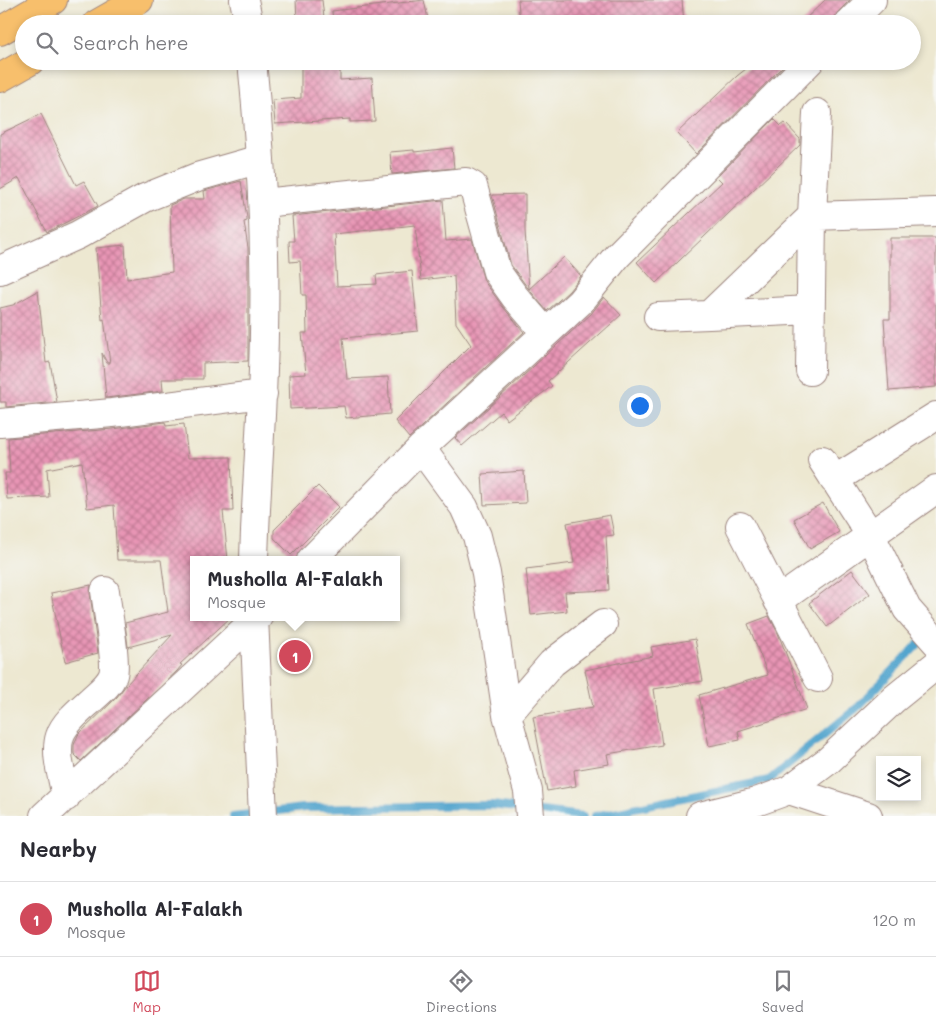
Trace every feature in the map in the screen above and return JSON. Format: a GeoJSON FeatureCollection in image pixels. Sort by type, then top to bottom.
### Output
{"type":"FeatureCollection","features":[{"type":"Feature","properties":{"kind":"highway"},"geometry":{"type":"LineString","coordinates":[[27,15],[53,0]]}},
{"type":"Feature","properties":{"kind":"highway"},"geometry":{"type":"LineString","coordinates":[[112,15],[139,0]]}},
{"type":"Feature","properties":{"kind":"highway"},"geometry":{"type":"LineString","coordinates":[[0,31],[15,22]]}},
{"type":"Feature","properties":{"kind":"highway"},"geometry":{"type":"LineString","coordinates":[[0,78],[15,70]]}},
{"type":"Feature","properties":{"kind":"street"},"geometry":{"type":"LineString","coordinates":[[244,0],[247,15]]}},
{"type":"Feature","properties":{"kind":"street"},"geometry":{"type":"LineString","coordinates":[[857,15],[872,0]]}},
{"type":"Feature","properties":{"kind":"street"},"geometry":{"type":"LineString","coordinates":[[253,70],[263,203],[264,332],[263,394],[255,501],[254,556]]}},
{"type":"Feature","properties":{"kind":"street"},"geometry":{"type":"LineString","coordinates":[[315,556],[421,448],[580,302],[617,256],[801,70]]}},
{"type":"Feature","properties":{"kind":"street"},"geometry":{"type":"LineString","coordinates":[[810,371],[812,216],[817,113]]}},
{"type":"Feature","properties":{"kind":"street"},"geometry":{"type":"LineString","coordinates":[[0,270],[78,235],[146,198],[197,177],[260,159]]}},
{"type":"Feature","properties":{"kind":"street"},"geometry":{"type":"LineString","coordinates":[[263,203],[466,182],[471,184],[485,224],[497,272],[515,297],[546,333]]}},
{"type":"Feature","properties":{"kind":"street"},"geometry":{"type":"LineString","coordinates":[[709,315],[812,216],[936,212]]}},
{"type":"Feature","properties":{"kind":"street"},"geometry":{"type":"LineString","coordinates":[[658,317],[811,310]]}},
{"type":"Feature","properties":{"kind":"street"},"geometry":{"type":"LineString","coordinates":[[0,423],[103,414],[263,394]]}},
{"type":"Feature","properties":{"kind":"street"},"geometry":{"type":"LineString","coordinates":[[933,639],[907,609],[871,536],[828,470],[936,416]]}},
{"type":"Feature","properties":{"kind":"street"},"geometry":{"type":"LineString","coordinates":[[421,448],[464,508],[477,536],[486,573],[507,715],[529,803]]}},
{"type":"Feature","properties":{"kind":"street"},"geometry":{"type":"LineString","coordinates":[[778,601],[936,489]]}},
{"type":"Feature","properties":{"kind":"street"},"geometry":{"type":"LineString","coordinates":[[740,526],[818,678]]}},
{"type":"Feature","properties":{"kind":"street"},"geometry":{"type":"LineString","coordinates":[[66,797],[58,751],[60,735],[74,715],[108,685],[113,675],[114,668],[105,591]]}},
{"type":"Feature","properties":{"kind":"street"},"geometry":{"type":"LineString","coordinates":[[44,816],[253,621]]}},
{"type":"Feature","properties":{"kind":"street"},"geometry":{"type":"LineString","coordinates":[[255,621],[263,816]]}},
{"type":"Feature","properties":{"kind":"street"},"geometry":{"type":"LineString","coordinates":[[507,715],[552,663],[603,624]]}},
{"type":"Feature","properties":{"kind":"street"},"geometry":{"type":"LineString","coordinates":[[700,816],[756,802],[789,790],[829,760],[894,699],[936,665]]}},
{"type":"Feature","properties":{"kind":"street"},"geometry":{"type":"LineString","coordinates":[[789,790],[868,816]]}},
{"type":"Feature","properties":{"kind":"building"},"geometry":{"type":"Polygon","coordinates":[[[296,0],[322,0],[324,15],[297,15],[296,0]]]}},
{"type":"Feature","properties":{"kind":"building"},"geometry":{"type":"Polygon","coordinates":[[[424,0],[427,15],[332,15],[332,11],[424,0]]]}},
{"type":"Feature","properties":{"kind":"building"},"geometry":{"type":"Polygon","coordinates":[[[518,0],[682,0],[683,15],[519,15],[518,0]]]}},
{"type":"Feature","properties":{"kind":"building"},"geometry":{"type":"Polygon","coordinates":[[[825,0],[850,0],[836,15],[809,15],[825,0]]]}},
{"type":"Feature","properties":{"kind":"building"},"geometry":{"type":"Polygon","coordinates":[[[301,70],[340,70],[340,80],[372,78],[375,121],[350,122],[350,119],[275,124],[273,100],[301,98],[301,70]]]}},
{"type":"Feature","properties":{"kind":"building"},"geometry":{"type":"Polygon","coordinates":[[[745,70],[779,70],[696,154],[677,133],[745,70]]]}},
{"type":"Feature","properties":{"kind":"building"},"geometry":{"type":"Polygon","coordinates":[[[41,114],[76,185],[84,181],[98,206],[47,232],[19,178],[0,189],[0,134],[41,114]]]}},
{"type":"Feature","properties":{"kind":"building"},"geometry":{"type":"Polygon","coordinates":[[[774,119],[781,126],[785,123],[800,139],[800,145],[656,283],[637,262],[722,182],[717,177],[774,119]]]}},
{"type":"Feature","properties":{"kind":"building"},"geometry":{"type":"Polygon","coordinates":[[[452,148],[454,168],[392,174],[390,152],[414,150],[414,152],[452,148]]]}},
{"type":"Feature","properties":{"kind":"building"},"geometry":{"type":"Polygon","coordinates":[[[241,181],[247,218],[247,221],[244,222],[248,248],[248,361],[203,363],[203,379],[162,379],[163,391],[106,398],[102,353],[107,363],[110,363],[104,319],[102,320],[96,248],[125,245],[127,279],[172,272],[170,205],[184,199],[205,199],[204,191],[241,181]]]}},
{"type":"Feature","properties":{"kind":"building"},"geometry":{"type":"Polygon","coordinates":[[[525,194],[525,231],[529,289],[564,257],[581,276],[569,291],[547,311],[527,287],[511,265],[492,195],[525,194]]]}},
{"type":"Feature","properties":{"kind":"building"},"geometry":{"type":"Polygon","coordinates":[[[443,200],[446,241],[472,239],[484,281],[524,332],[409,438],[395,421],[471,345],[456,323],[454,276],[421,280],[415,225],[334,234],[337,286],[377,284],[376,275],[412,271],[418,331],[343,338],[347,379],[388,377],[390,414],[346,418],[344,406],[290,409],[289,375],[306,374],[302,333],[307,333],[306,295],[302,295],[300,261],[290,262],[289,241],[294,241],[292,216],[443,200]]]}},
{"type":"Feature","properties":{"kind":"building"},"geometry":{"type":"Polygon","coordinates":[[[890,238],[936,238],[936,387],[889,391],[884,319],[890,319],[890,238]]]}},
{"type":"Feature","properties":{"kind":"building"},"geometry":{"type":"Polygon","coordinates":[[[38,291],[46,363],[50,362],[57,402],[6,407],[6,402],[0,402],[0,308],[13,305],[38,291]]]}},
{"type":"Feature","properties":{"kind":"building"},"geometry":{"type":"Polygon","coordinates":[[[604,297],[621,315],[548,381],[552,386],[507,420],[501,412],[462,446],[455,438],[591,314],[604,297]]]}},
{"type":"Feature","properties":{"kind":"building"},"geometry":{"type":"Polygon","coordinates":[[[165,422],[166,426],[184,424],[188,458],[231,457],[233,511],[223,511],[228,556],[190,556],[190,621],[227,621],[180,664],[182,665],[177,671],[81,761],[74,754],[74,745],[78,735],[117,697],[172,635],[128,647],[125,623],[168,612],[161,560],[117,560],[114,505],[87,508],[82,462],[47,469],[49,497],[7,499],[5,473],[10,473],[8,438],[113,429],[165,422]]]}},
{"type":"Feature","properties":{"kind":"building"},"geometry":{"type":"Polygon","coordinates":[[[524,471],[526,503],[484,505],[482,474],[524,471]]]}},
{"type":"Feature","properties":{"kind":"building"},"geometry":{"type":"Polygon","coordinates":[[[318,486],[339,507],[291,555],[274,538],[274,530],[318,486]]]}},
{"type":"Feature","properties":{"kind":"building"},"geometry":{"type":"Polygon","coordinates":[[[823,503],[839,532],[810,549],[794,519],[823,503]]]}},
{"type":"Feature","properties":{"kind":"building"},"geometry":{"type":"Polygon","coordinates":[[[610,515],[614,535],[606,536],[609,590],[565,592],[567,611],[531,615],[526,569],[574,563],[567,523],[610,515]]]}},
{"type":"Feature","properties":{"kind":"building"},"geometry":{"type":"Polygon","coordinates":[[[852,570],[870,594],[827,627],[809,603],[852,570]]]}},
{"type":"Feature","properties":{"kind":"building"},"geometry":{"type":"Polygon","coordinates":[[[91,585],[90,593],[98,653],[65,662],[51,593],[91,585]]]}},
{"type":"Feature","properties":{"kind":"building"},"geometry":{"type":"Polygon","coordinates":[[[769,616],[778,633],[807,709],[738,731],[740,740],[709,746],[699,695],[768,675],[748,624],[769,616]]]}},
{"type":"Feature","properties":{"kind":"building"},"geometry":{"type":"Polygon","coordinates":[[[695,639],[703,681],[654,689],[662,745],[607,754],[609,764],[574,770],[576,786],[547,791],[533,717],[593,707],[585,670],[653,656],[651,647],[695,639]]]}},
{"type":"Feature","properties":{"kind":"waterway"},"geometry":{"type":"LineString","coordinates":[[595,816],[769,780],[859,706],[926,636]]}},
{"type":"Feature","properties":{"kind":"waterway"},"geometry":{"type":"LineString","coordinates":[[233,816],[304,808],[492,805],[583,816]]}},
{"type":"Feature","properties":{"kind":"place","name":"Musholla Al-Falakh"},"geometry":{"type":"Point","coordinates":[295,656]}}]}
